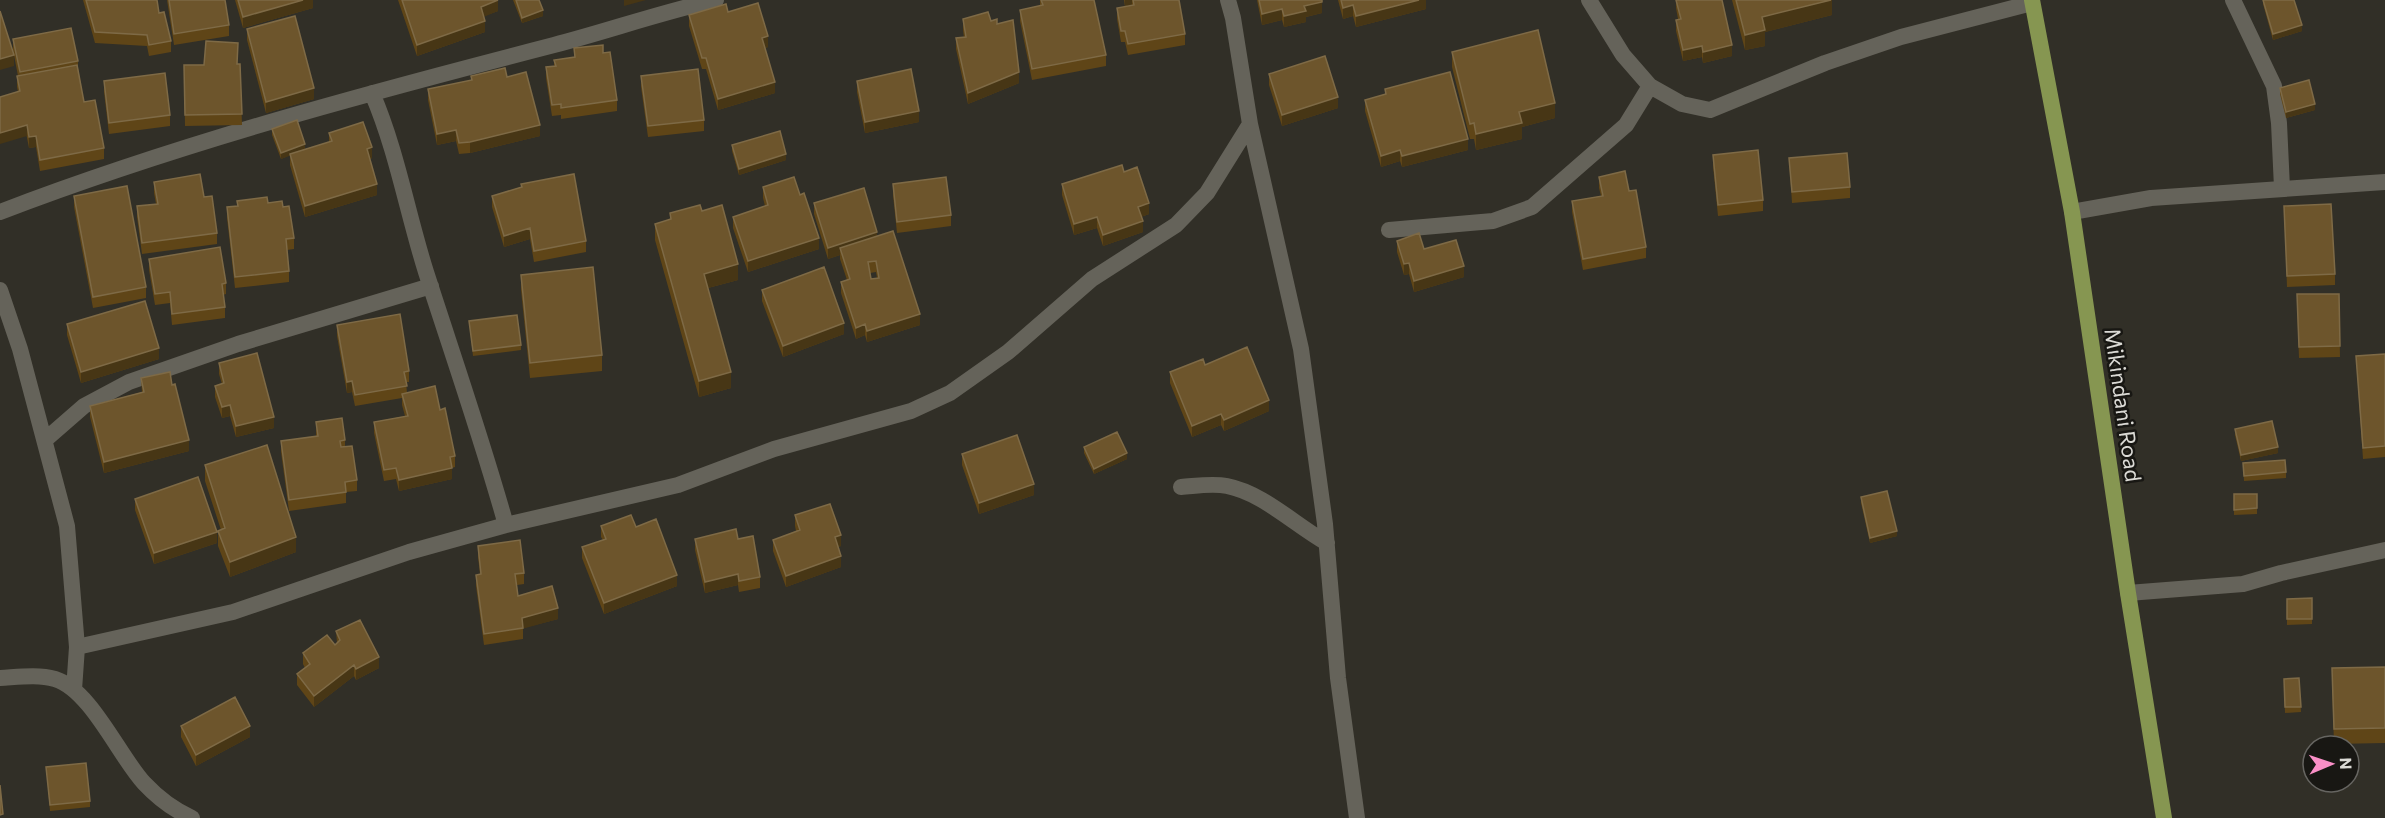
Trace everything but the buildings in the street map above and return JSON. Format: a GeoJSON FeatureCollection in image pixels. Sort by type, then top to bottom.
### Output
{"type":"FeatureCollection","features":[{"type":"Feature","properties":{"kind":"highway","name":"Mikindani Road"},"geometry":{"type":"LineString","coordinates":[[2032,1],[2072,212],[2128,593],[2164,818]]}},
{"type":"Feature","properties":{"kind":"street"},"geometry":{"type":"LineString","coordinates":[[0,212],[55,191],[170,153],[372,93],[716,0]]}},
{"type":"Feature","properties":{"kind":"street"},"geometry":{"type":"LineString","coordinates":[[1228,0],[1250,124],[1300,349],[1327,543],[1338,678],[1358,818]]}},
{"type":"Feature","properties":{"kind":"street"},"geometry":{"type":"LineString","coordinates":[[1589,0],[1623,55],[1650,86],[1682,104],[1710,110],[1825,63],[1901,37],[2032,1]]}},
{"type":"Feature","properties":{"kind":"street"},"geometry":{"type":"LineString","coordinates":[[1978,0],[1991,12]]}},
{"type":"Feature","properties":{"kind":"street"},"geometry":{"type":"LineString","coordinates":[[2233,0],[2274,86],[2279,123],[2282,188]]}},
{"type":"Feature","properties":{"kind":"street"},"geometry":{"type":"LineString","coordinates":[[1389,230],[1493,221],[1532,207],[1626,125],[1650,86]]}},
{"type":"Feature","properties":{"kind":"street"},"geometry":{"type":"LineString","coordinates":[[372,93],[387,129],[431,286],[481,434],[506,525]]}},
{"type":"Feature","properties":{"kind":"street"},"geometry":{"type":"LineString","coordinates":[[77,647],[233,612],[409,552],[506,525],[678,484],[774,449],[911,411],[950,393],[1008,352],[1092,279],[1176,225],[1207,193],[1250,124]]}},
{"type":"Feature","properties":{"kind":"street"},"geometry":{"type":"LineString","coordinates":[[2072,212],[2151,198],[2385,182]]}},
{"type":"Feature","properties":{"kind":"street"},"geometry":{"type":"LineString","coordinates":[[45,440],[84,406],[129,382],[238,344],[431,286]]}},
{"type":"Feature","properties":{"kind":"street"},"geometry":{"type":"LineString","coordinates":[[0,290],[20,349],[67,525],[77,647],[74,690]]}},
{"type":"Feature","properties":{"kind":"street"},"geometry":{"type":"LineString","coordinates":[[1181,487],[1226,486],[1248,492],[1327,543]]}},
{"type":"Feature","properties":{"kind":"street"},"geometry":{"type":"LineString","coordinates":[[2128,593],[2243,584],[2281,573],[2385,550]]}},
{"type":"Feature","properties":{"kind":"street"},"geometry":{"type":"LineString","coordinates":[[0,678],[56,679],[74,690],[107,730],[143,782],[160,799],[180,813],[192,818]]}}]}
